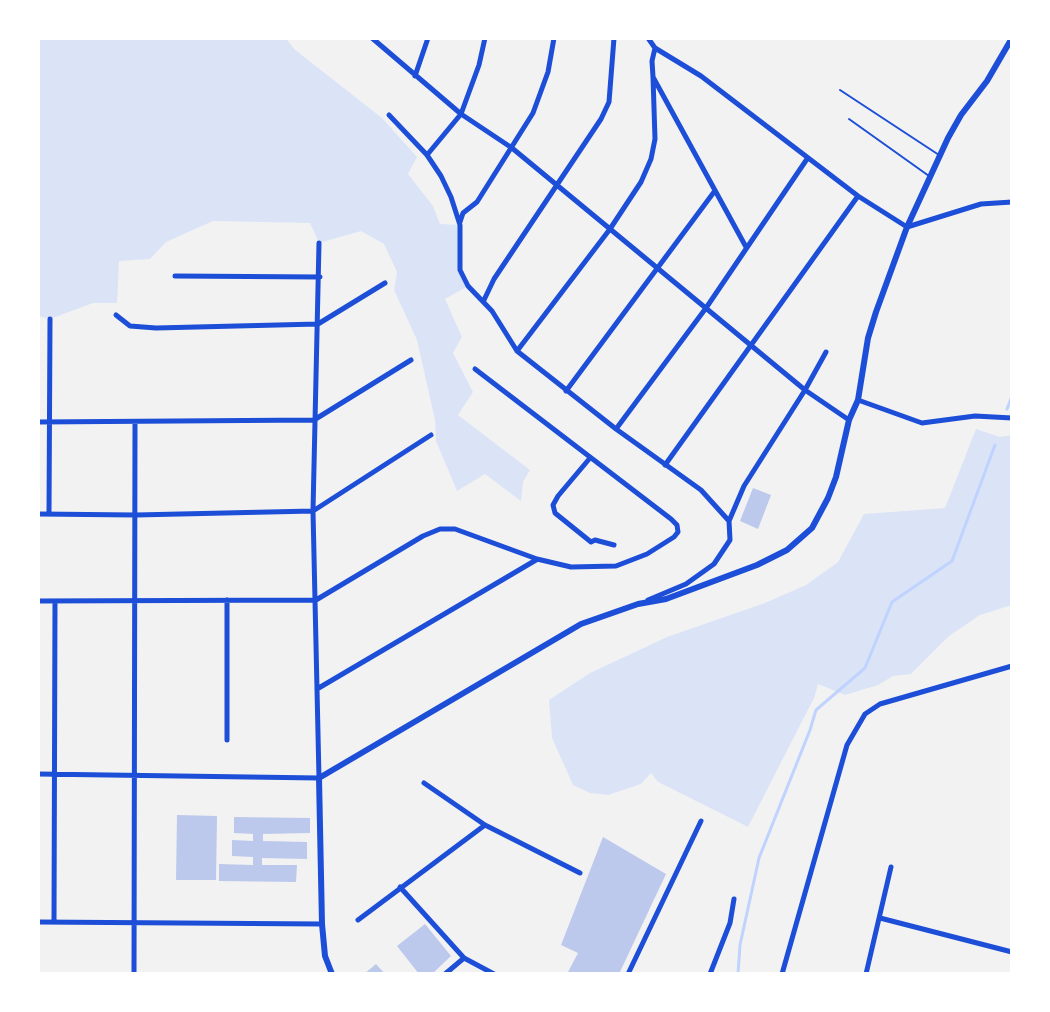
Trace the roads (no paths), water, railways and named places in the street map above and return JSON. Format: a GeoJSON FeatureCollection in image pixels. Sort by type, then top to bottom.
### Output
{"type":"FeatureCollection","features":[{"type":"Feature","properties":{"kind":"street"},"geometry":{"type":"LineString","coordinates":[[372,38],[461,114],[512,148],[805,390],[849,420]]}},
{"type":"Feature","properties":{"kind":"street"},"geometry":{"type":"LineString","coordinates":[[415,76],[428,38]]}},
{"type":"Feature","properties":{"kind":"street"},"geometry":{"type":"LineString","coordinates":[[427,155],[461,114],[479,65],[485,38]]}},
{"type":"Feature","properties":{"kind":"street"},"geometry":{"type":"LineString","coordinates":[[554,38],[542,93],[533,113],[477,202],[463,213],[460,270],[468,286],[484,301],[517,351],[616,429],[701,490],[729,521]]}},
{"type":"Feature","properties":{"kind":"street"},"geometry":{"type":"LineString","coordinates":[[484,301],[494,279],[591,136],[609,102],[614,38]]}},
{"type":"Feature","properties":{"kind":"street"},"geometry":{"type":"LineString","coordinates":[[648,38],[655,48],[701,76],[807,159],[907,227],[981,204],[1012,202]]}},
{"type":"Feature","properties":{"kind":"street"},"geometry":{"type":"LineString","coordinates":[[638,604],[666,599],[773,559],[812,528],[828,498],[849,420],[858,400],[868,338],[907,227],[961,115],[987,81],[1012,38]]}},
{"type":"Feature","properties":{"kind":"street"},"geometry":{"type":"LineString","coordinates":[[517,351],[610,229],[641,182],[655,139],[652,61],[655,48]]}},
{"type":"Feature","properties":{"kind":"street"},"geometry":{"type":"LineString","coordinates":[[653,77],[746,247]]}},
{"type":"Feature","properties":{"kind":"street"},"geometry":{"type":"LineString","coordinates":[[389,115],[427,155],[451,197],[460,225]]}},
{"type":"Feature","properties":{"kind":"street"},"geometry":{"type":"LineString","coordinates":[[616,429],[706,308],[807,159]]}},
{"type":"Feature","properties":{"kind":"street"},"geometry":{"type":"LineString","coordinates":[[566,391],[714,192]]}},
{"type":"Feature","properties":{"kind":"street"},"geometry":{"type":"LineString","coordinates":[[665,465],[858,196]]}},
{"type":"Feature","properties":{"kind":"street"},"geometry":{"type":"LineString","coordinates":[[319,243],[313,511],[316,689],[322,924],[325,956],[332,974]]}},
{"type":"Feature","properties":{"kind":"street"},"geometry":{"type":"LineString","coordinates":[[175,276],[320,277]]}},
{"type":"Feature","properties":{"kind":"street"},"geometry":{"type":"LineString","coordinates":[[116,315],[130,326],[156,328],[318,324],[385,283]]}},
{"type":"Feature","properties":{"kind":"street"},"geometry":{"type":"LineString","coordinates":[[49,514],[50,319]]}},
{"type":"Feature","properties":{"kind":"street"},"geometry":{"type":"LineString","coordinates":[[38,774],[319,778],[567,631],[686,584],[714,564],[730,540],[729,521],[744,486],[826,352]]}},
{"type":"Feature","properties":{"kind":"street"},"geometry":{"type":"LineString","coordinates":[[38,422],[314,420],[411,360]]}},
{"type":"Feature","properties":{"kind":"street"},"geometry":{"type":"LineString","coordinates":[[38,601],[316,600],[440,529],[455,529],[537,559],[571,567],[616,566],[667,544],[678,532],[677,525],[671,519],[475,369]]}},
{"type":"Feature","properties":{"kind":"street"},"geometry":{"type":"LineString","coordinates":[[858,400],[922,423],[975,416],[1012,418]]}},
{"type":"Feature","properties":{"kind":"street"},"geometry":{"type":"LineString","coordinates":[[134,974],[135,423]]}},
{"type":"Feature","properties":{"kind":"street"},"geometry":{"type":"LineString","coordinates":[[38,514],[313,511],[431,435]]}},
{"type":"Feature","properties":{"kind":"street"},"geometry":{"type":"LineString","coordinates":[[590,458],[558,496],[553,505],[555,513],[591,542],[614,545]]}},
{"type":"Feature","properties":{"kind":"street"},"geometry":{"type":"LineString","coordinates":[[316,689],[537,559]]}},
{"type":"Feature","properties":{"kind":"street"},"geometry":{"type":"LineString","coordinates":[[227,600],[227,740]]}},
{"type":"Feature","properties":{"kind":"street"},"geometry":{"type":"LineString","coordinates":[[54,922],[55,601]]}},
{"type":"Feature","properties":{"kind":"street"},"geometry":{"type":"LineString","coordinates":[[783,974],[847,745],[865,714],[880,704],[1012,666]]}},
{"type":"Feature","properties":{"kind":"street"},"geometry":{"type":"LineString","coordinates":[[424,783],[485,825],[580,873]]}},
{"type":"Feature","properties":{"kind":"street"},"geometry":{"type":"LineString","coordinates":[[628,974],[701,821]]}},
{"type":"Feature","properties":{"kind":"street"},"geometry":{"type":"LineString","coordinates":[[358,920],[485,825]]}},
{"type":"Feature","properties":{"kind":"street"},"geometry":{"type":"LineString","coordinates":[[866,974],[891,867]]}},
{"type":"Feature","properties":{"kind":"street"},"geometry":{"type":"LineString","coordinates":[[400,887],[464,958],[494,974]]}},
{"type":"Feature","properties":{"kind":"street"},"geometry":{"type":"LineString","coordinates":[[710,974],[730,923],[734,899]]}},
{"type":"Feature","properties":{"kind":"street"},"geometry":{"type":"LineString","coordinates":[[880,918],[1012,952]]}},
{"type":"Feature","properties":{"kind":"street"},"geometry":{"type":"LineString","coordinates":[[38,922],[322,924]]}},
{"type":"Feature","properties":{"kind":"street"},"geometry":{"type":"LineString","coordinates":[[445,974],[464,958]]}},
{"type":"Feature","properties":{"kind":"lane"},"geometry":{"type":"LineString","coordinates":[[840,90],[941,156]]}},
{"type":"Feature","properties":{"kind":"lane"},"geometry":{"type":"LineString","coordinates":[[849,119],[930,177]]}},
{"type":"Feature","properties":{"kind":"waterway"},"geometry":{"type":"LineString","coordinates":[[1007,409],[1012,396]]}},
{"type":"Feature","properties":{"kind":"waterway"},"geometry":{"type":"LineString","coordinates":[[738,974],[740,945],[759,858],[816,710],[865,668],[892,602],[952,561],[995,445]]}}]}
